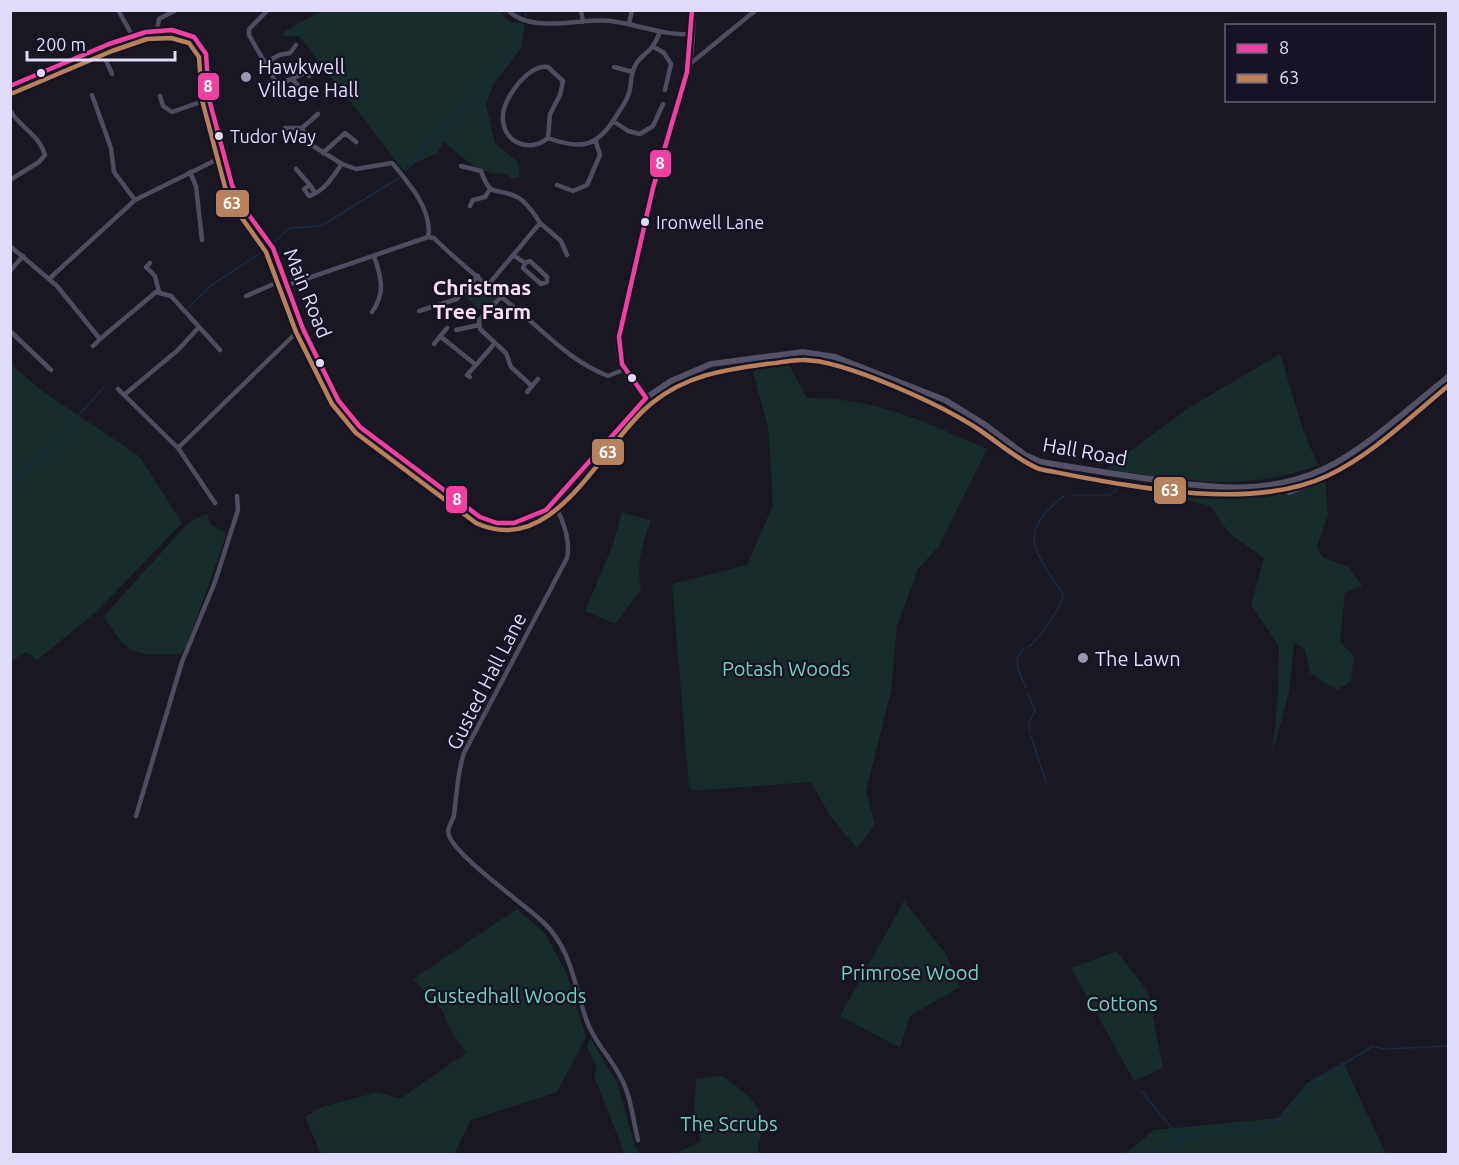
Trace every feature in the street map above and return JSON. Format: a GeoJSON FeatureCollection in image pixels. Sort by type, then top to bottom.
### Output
{"type":"FeatureCollection","features":[{"type":"Feature","properties":{"kind":"main road"},"geometry":{"type":"LineString","coordinates":[[646,398],[623,370],[618,348],[620,330],[659,164],[691,63],[692,10]]}},
{"type":"Feature","properties":{"kind":"main road","name":"Main Road"},"geometry":{"type":"LineString","coordinates":[[10,86],[132,35],[157,30],[184,32],[202,44],[208,65],[209,99],[236,194],[273,248],[284,283],[303,329],[338,400],[360,427],[480,517],[495,524],[531,520],[553,503],[646,398]]}},
{"type":"Feature","properties":{"kind":"main road","name":"Hall Road"},"geometry":{"type":"LineString","coordinates":[[646,398],[684,374],[711,364],[803,352],[820,353],[862,366],[945,400],[984,424],[1025,455],[1041,462],[1178,483],[1240,489],[1268,487],[1316,472],[1352,452],[1449,377]]}},
{"type":"Feature","properties":{"kind":"street"},"geometry":{"type":"LineString","coordinates":[[118,10],[132,35]]}},
{"type":"Feature","properties":{"kind":"street"},"geometry":{"type":"LineString","coordinates":[[157,30],[159,19],[176,10]]}},
{"type":"Feature","properties":{"kind":"street"},"geometry":{"type":"LineString","coordinates":[[275,10],[268,11],[249,29],[253,45],[277,84]]}},
{"type":"Feature","properties":{"kind":"street"},"geometry":{"type":"LineString","coordinates":[[508,10],[520,19],[556,24],[608,21],[629,24],[659,33],[693,34]]}},
{"type":"Feature","properties":{"kind":"street"},"geometry":{"type":"LineString","coordinates":[[581,10],[583,22]]}},
{"type":"Feature","properties":{"kind":"street"},"geometry":{"type":"LineString","coordinates":[[629,24],[632,10]]}},
{"type":"Feature","properties":{"kind":"street"},"geometry":{"type":"LineString","coordinates":[[691,63],[756,10]]}},
{"type":"Feature","properties":{"kind":"street"},"geometry":{"type":"LineString","coordinates":[[548,138],[550,114],[560,95],[563,81],[553,70],[543,66],[531,71],[504,109],[503,121],[507,133],[520,145],[536,146],[548,138],[569,144],[596,142],[628,97],[636,63],[654,47],[659,33]]}},
{"type":"Feature","properties":{"kind":"street"},"geometry":{"type":"LineString","coordinates":[[264,64],[279,55],[290,53],[296,45]]}},
{"type":"Feature","properties":{"kind":"street"},"geometry":{"type":"LineString","coordinates":[[100,47],[112,74]]}},
{"type":"Feature","properties":{"kind":"street"},"geometry":{"type":"LineString","coordinates":[[654,47],[664,53],[671,64],[665,90]]}},
{"type":"Feature","properties":{"kind":"street"},"geometry":{"type":"LineString","coordinates":[[693,48],[703,53]]}},
{"type":"Feature","properties":{"kind":"street"},"geometry":{"type":"LineString","coordinates":[[614,67],[633,72]]}},
{"type":"Feature","properties":{"kind":"street"},"geometry":{"type":"LineString","coordinates":[[271,90],[277,84],[307,72],[309,76]]}},
{"type":"Feature","properties":{"kind":"street"},"geometry":{"type":"LineString","coordinates":[[292,79],[298,86]]}},
{"type":"Feature","properties":{"kind":"street"},"geometry":{"type":"LineString","coordinates":[[92,95],[111,148],[114,172],[135,200]]}},
{"type":"Feature","properties":{"kind":"street"},"geometry":{"type":"LineString","coordinates":[[160,96],[160,107],[174,111],[209,99]]}},
{"type":"Feature","properties":{"kind":"street"},"geometry":{"type":"LineString","coordinates":[[613,121],[628,131],[640,134],[653,126],[663,104]]}},
{"type":"Feature","properties":{"kind":"street"},"geometry":{"type":"LineString","coordinates":[[10,110],[16,119],[36,136],[45,155],[39,162],[10,180]]}},
{"type":"Feature","properties":{"kind":"street"},"geometry":{"type":"LineString","coordinates":[[285,128],[303,128],[318,114]]}},
{"type":"Feature","properties":{"kind":"street"},"geometry":{"type":"LineString","coordinates":[[303,128],[310,144],[342,164],[356,169],[392,163],[417,194],[429,231],[428,237]]}},
{"type":"Feature","properties":{"kind":"street"},"geometry":{"type":"LineString","coordinates":[[323,153],[345,133],[356,142]]}},
{"type":"Feature","properties":{"kind":"street"},"geometry":{"type":"LineString","coordinates":[[557,185],[573,191],[587,185],[599,161],[600,152],[596,142]]}},
{"type":"Feature","properties":{"kind":"street"},"geometry":{"type":"LineString","coordinates":[[49,279],[135,200],[224,156]]}},
{"type":"Feature","properties":{"kind":"street"},"geometry":{"type":"LineString","coordinates":[[296,169],[310,185],[304,189],[309,196],[329,184],[342,164]]}},
{"type":"Feature","properties":{"kind":"street"},"geometry":{"type":"LineString","coordinates":[[461,166],[481,171],[490,189],[494,192],[518,197],[540,223],[561,241],[567,255]]}},
{"type":"Feature","properties":{"kind":"street"},"geometry":{"type":"LineString","coordinates":[[190,172],[196,186],[202,240]]}},
{"type":"Feature","properties":{"kind":"street"},"geometry":{"type":"LineString","coordinates":[[470,206],[473,200],[485,197],[490,189]]}},
{"type":"Feature","properties":{"kind":"street"},"geometry":{"type":"LineString","coordinates":[[582,189],[586,195]]}},
{"type":"Feature","properties":{"kind":"street"},"geometry":{"type":"LineString","coordinates":[[488,285],[540,223]]}},
{"type":"Feature","properties":{"kind":"street"},"geometry":{"type":"LineString","coordinates":[[246,296],[428,237],[434,238],[463,268],[478,276],[565,353],[608,376],[623,370]]}},
{"type":"Feature","properties":{"kind":"street"},"geometry":{"type":"LineString","coordinates":[[10,246],[49,279],[100,339]]}},
{"type":"Feature","properties":{"kind":"street"},"geometry":{"type":"LineString","coordinates":[[513,255],[525,263],[530,261],[547,277],[547,282],[541,284],[524,268],[525,263]]}},
{"type":"Feature","properties":{"kind":"street"},"geometry":{"type":"LineString","coordinates":[[10,271],[23,256]]}},
{"type":"Feature","properties":{"kind":"street"},"geometry":{"type":"LineString","coordinates":[[372,312],[378,304],[383,281],[374,256]]}},
{"type":"Feature","properties":{"kind":"street"},"geometry":{"type":"LineString","coordinates":[[141,271],[148,265],[155,276],[159,292]]}},
{"type":"Feature","properties":{"kind":"street"},"geometry":{"type":"LineString","coordinates":[[419,311],[457,299],[478,276]]}},
{"type":"Feature","properties":{"kind":"street"},"geometry":{"type":"LineString","coordinates":[[93,346],[150,296],[159,292],[171,296],[220,350]]}},
{"type":"Feature","properties":{"kind":"street"},"geometry":{"type":"LineString","coordinates":[[479,325],[479,321],[501,297]]}},
{"type":"Feature","properties":{"kind":"street"},"geometry":{"type":"LineString","coordinates":[[427,308],[430,317]]}},
{"type":"Feature","properties":{"kind":"street"},"geometry":{"type":"LineString","coordinates":[[456,330],[479,325]]}},
{"type":"Feature","properties":{"kind":"street"},"geometry":{"type":"LineString","coordinates":[[479,325],[507,353],[514,371],[532,386]]}},
{"type":"Feature","properties":{"kind":"street"},"geometry":{"type":"LineString","coordinates":[[124,395],[178,350],[199,327]]}},
{"type":"Feature","properties":{"kind":"street"},"geometry":{"type":"LineString","coordinates":[[434,344],[447,328]]}},
{"type":"Feature","properties":{"kind":"street"},"geometry":{"type":"LineString","coordinates":[[178,448],[288,340],[303,329]]}},
{"type":"Feature","properties":{"kind":"street"},"geometry":{"type":"LineString","coordinates":[[10,331],[51,370]]}},
{"type":"Feature","properties":{"kind":"street"},"geometry":{"type":"LineString","coordinates":[[440,336],[476,365]]}},
{"type":"Feature","properties":{"kind":"street"},"geometry":{"type":"LineString","coordinates":[[470,377],[467,375],[495,343]]}},
{"type":"Feature","properties":{"kind":"street"},"geometry":{"type":"LineString","coordinates":[[527,392],[538,379]]}},
{"type":"Feature","properties":{"kind":"street"},"geometry":{"type":"LineString","coordinates":[[118,389],[178,448],[215,503]]}},
{"type":"Feature","properties":{"kind":"street"},"geometry":{"type":"LineString","coordinates":[[1289,493],[1311,484],[1316,472]]}},
{"type":"Feature","properties":{"kind":"street"},"geometry":{"type":"LineString","coordinates":[[136,816],[182,662],[215,582],[238,510],[237,496]]}},
{"type":"Feature","properties":{"kind":"street","name":"Gusted Hall Lane"},"geometry":{"type":"LineString","coordinates":[[553,503],[559,512],[568,542],[567,558],[464,753],[457,775],[457,796],[448,831],[452,842],[496,884],[543,922],[560,943],[573,968],[589,1026],[603,1055],[623,1081],[638,1140]]}},
{"type":"Feature","properties":{"kind":"green space"},"geometry":{"type":"Polygon","coordinates":[[[321,11],[499,11],[510,22],[525,24],[521,48],[493,85],[486,105],[495,143],[518,162],[520,176],[512,179],[505,173],[496,174],[480,169],[444,142],[437,153],[407,167],[404,171],[299,36],[284,36],[285,31],[321,11]]]}},
{"type":"Feature","properties":{"kind":"green space"},"geometry":{"type":"Polygon","coordinates":[[[478,283],[499,300],[486,315],[465,296],[478,283]]]}},
{"type":"Feature","properties":{"kind":"green space"},"geometry":{"type":"Polygon","coordinates":[[[1280,354],[1303,430],[1318,465],[1291,474],[1265,479],[1213,482],[1106,469],[1190,407],[1280,354]]]}},
{"type":"Feature","properties":{"kind":"green space","name":"Potash Woods"},"geometry":{"type":"Polygon","coordinates":[[[788,363],[807,398],[854,402],[900,413],[987,449],[939,546],[918,569],[897,626],[891,691],[866,791],[875,825],[857,848],[830,816],[811,782],[693,791],[689,787],[672,584],[747,565],[773,505],[768,427],[752,369],[788,363]]]}},
{"type":"Feature","properties":{"kind":"green space"},"geometry":{"type":"Polygon","coordinates":[[[11,364],[42,391],[139,456],[182,523],[96,612],[37,660],[26,652],[11,661],[11,364]]]}},
{"type":"Feature","properties":{"kind":"green space"},"geometry":{"type":"Polygon","coordinates":[[[1325,477],[1328,515],[1317,546],[1322,557],[1349,567],[1362,586],[1345,593],[1340,642],[1354,656],[1351,681],[1337,690],[1310,673],[1305,650],[1294,642],[1289,692],[1272,756],[1278,696],[1279,646],[1251,605],[1264,558],[1230,534],[1210,506],[1133,486],[1216,497],[1269,493],[1325,477]]]}},
{"type":"Feature","properties":{"kind":"green space"},"geometry":{"type":"Polygon","coordinates":[[[622,512],[651,521],[641,555],[639,572],[641,590],[615,624],[585,611],[612,547],[622,512]]]}},
{"type":"Feature","properties":{"kind":"green space"},"geometry":{"type":"Polygon","coordinates":[[[207,513],[211,525],[227,533],[187,645],[180,654],[134,651],[120,639],[104,616],[188,523],[207,513]]]}},
{"type":"Feature","properties":{"kind":"green space","name":"Primrose Wood"},"geometry":{"type":"Polygon","coordinates":[[[904,901],[946,954],[960,987],[910,1016],[900,1048],[840,1016],[904,901]]]}},
{"type":"Feature","properties":{"kind":"green space","name":"Gustedhall Woods"},"geometry":{"type":"Polygon","coordinates":[[[517,909],[545,933],[566,972],[586,1037],[557,1092],[471,1120],[454,1154],[321,1154],[305,1117],[322,1107],[378,1092],[400,1099],[466,1053],[450,1029],[442,1010],[413,979],[517,909]]]}},
{"type":"Feature","properties":{"kind":"green space","name":"Cottons"},"geometry":{"type":"Polygon","coordinates":[[[1117,951],[1148,992],[1163,1068],[1134,1081],[1071,968],[1117,951]]]}},
{"type":"Feature","properties":{"kind":"green space","name":"The Scrubs"},"geometry":{"type":"Polygon","coordinates":[[[590,1038],[617,1082],[635,1146],[641,1154],[620,1154],[624,1152],[594,1076],[597,1068],[587,1047],[590,1038]]]}},
{"type":"Feature","properties":{"kind":"green space"},"geometry":{"type":"Polygon","coordinates":[[[1343,1062],[1386,1154],[1125,1154],[1154,1130],[1278,1118],[1307,1083],[1343,1062]]]}},
{"type":"Feature","properties":{"kind":"green space","name":"The Scrubs"},"geometry":{"type":"Polygon","coordinates":[[[722,1076],[749,1097],[759,1111],[763,1127],[758,1147],[759,1154],[675,1154],[701,1141],[694,1110],[696,1079],[722,1076]]]}},
{"type":"Feature","properties":{"kind":"waterway"},"geometry":{"type":"LineString","coordinates":[[525,16],[527,10]]}},
{"type":"Feature","properties":{"kind":"waterway"},"geometry":{"type":"LineString","coordinates":[[405,172],[439,131],[501,70],[517,42],[522,24]]}},
{"type":"Feature","properties":{"kind":"waterway"},"geometry":{"type":"LineString","coordinates":[[274,242],[290,228],[321,226],[399,178]]}},
{"type":"Feature","properties":{"kind":"waterway"},"geometry":{"type":"LineString","coordinates":[[188,308],[213,284],[268,248]]}},
{"type":"Feature","properties":{"kind":"waterway"},"geometry":{"type":"LineString","coordinates":[[79,415],[104,387]]}},
{"type":"Feature","properties":{"kind":"waterway"},"geometry":{"type":"LineString","coordinates":[[10,484],[60,441],[75,421]]}},
{"type":"Feature","properties":{"kind":"waterway"},"geometry":{"type":"LineString","coordinates":[[1072,495],[1110,495],[1117,489]]}},
{"type":"Feature","properties":{"kind":"waterway"},"geometry":{"type":"LineString","coordinates":[[1028,647],[1049,623],[1062,599],[1063,594],[1038,554],[1035,532],[1039,521],[1064,496]]}},
{"type":"Feature","properties":{"kind":"waterway"},"geometry":{"type":"LineString","coordinates":[[1024,649],[1017,663],[1026,688]]}},
{"type":"Feature","properties":{"kind":"waterway"},"geometry":{"type":"LineString","coordinates":[[1028,693],[1035,711],[1029,723],[1030,732]]}},
{"type":"Feature","properties":{"kind":"waterway"},"geometry":{"type":"LineString","coordinates":[[1031,736],[1046,782]]}},
{"type":"Feature","properties":{"kind":"waterway"},"geometry":{"type":"LineString","coordinates":[[1150,1154],[1189,1136],[1274,1125],[1295,1106],[1308,1086],[1373,1046],[1384,1049],[1448,1046]]}},
{"type":"Feature","properties":{"kind":"waterway"},"geometry":{"type":"LineString","coordinates":[[1141,1091],[1180,1138]]}},
{"type":"Feature","properties":{"kind":"transit line","name":"8"},"geometry":{"type":"LineString","coordinates":[[646,398],[622,364],[619,337],[653,188],[687,72],[692,10]]}},
{"type":"Feature","properties":{"kind":"transit line","name":"8"},"geometry":{"type":"LineString","coordinates":[[10,86],[109,44],[146,32],[172,30],[194,37],[206,54],[209,99],[232,185],[240,203],[273,248],[303,329],[338,400],[360,427],[480,517],[497,523],[514,523],[546,510],[646,398]]}},
{"type":"Feature","properties":{"kind":"transit line","name":"63"},"geometry":{"type":"LineString","coordinates":[[13,93],[112,51],[147,39],[171,38],[189,43],[199,57],[202,100],[225,187],[234,207],[266,252],[296,332],[332,404],[356,433],[476,523],[504,530],[530,526],[553,512],[595,469],[633,421],[665,394],[706,375],[750,366],[802,360],[842,367],[866,375],[942,408],[1039,469],[1146,488],[1223,494],[1260,493],[1295,487],[1327,476],[1375,446],[1448,386]]}},
{"type":"Feature","properties":{"kind":"place","name":"Hawkwell Village Hall"},"geometry":{"type":"Point","coordinates":[246,77]}},
{"type":"Feature","properties":{"kind":"place","name":"Tudor Way"},"geometry":{"type":"Point","coordinates":[219,136]}},
{"type":"Feature","properties":{"kind":"place","name":"Ironwell Lane"},"geometry":{"type":"Point","coordinates":[645,222]}},
{"type":"Feature","properties":{"kind":"place","name":"The Lawn"},"geometry":{"type":"Point","coordinates":[1083,658]}},
{"type":"Feature","properties":{"kind":"district","name":"Christmas Tree Farm"},"geometry":{"type":"Point","coordinates":[482,299]}}]}
